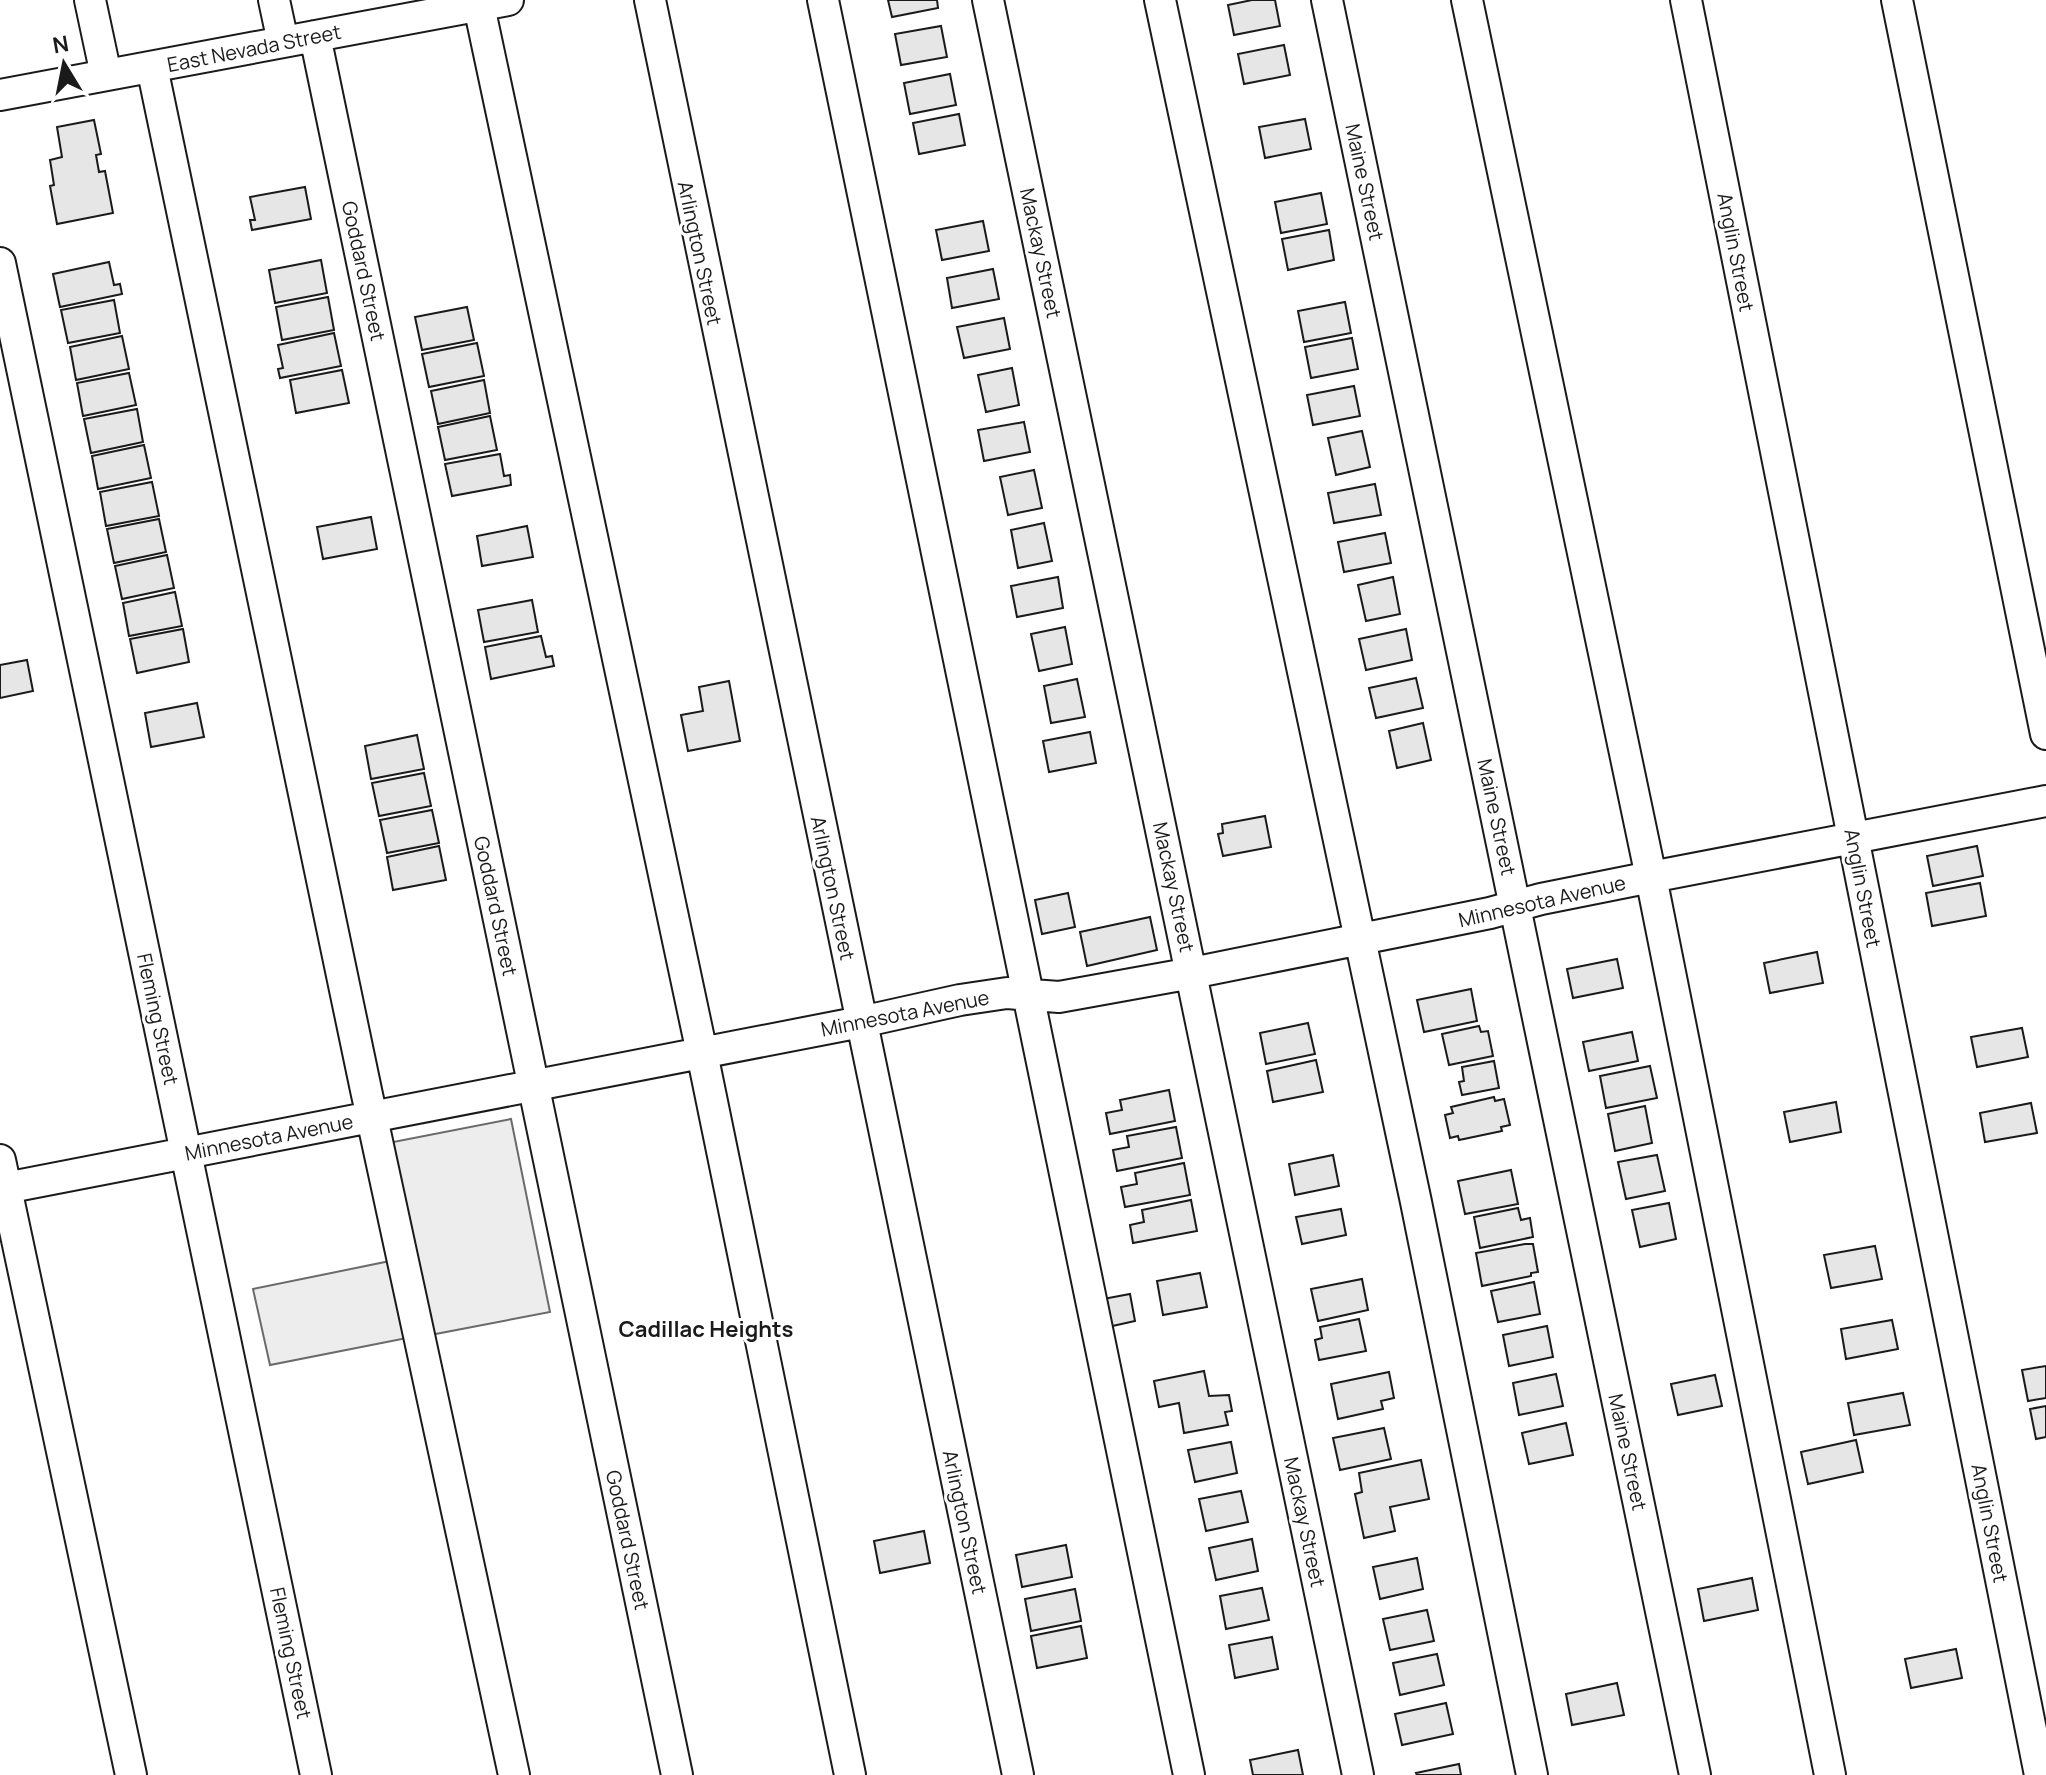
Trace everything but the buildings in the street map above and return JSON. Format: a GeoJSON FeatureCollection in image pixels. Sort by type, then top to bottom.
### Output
{"type":"FeatureCollection","features":[{"type":"Feature","properties":{"kind":"street"},"geometry":{"type":"LineString","coordinates":[[90,0],[106,75]]}},
{"type":"Feature","properties":{"kind":"street"},"geometry":{"type":"LineString","coordinates":[[274,0],[283,42]]}},
{"type":"Feature","properties":{"kind":"street","name":"Arlington Street"},"geometry":{"type":"LineString","coordinates":[[650,0],[1018,1775]]}},
{"type":"Feature","properties":{"kind":"street"},"geometry":{"type":"LineString","coordinates":[[823,0],[1189,1775]]}},
{"type":"Feature","properties":{"kind":"street","name":"Mackay Street"},"geometry":{"type":"LineString","coordinates":[[988,0],[1358,1775]]}},
{"type":"Feature","properties":{"kind":"street"},"geometry":{"type":"LineString","coordinates":[[1160,0],[1360,940],[1532,1775]]}},
{"type":"Feature","properties":{"kind":"street","name":"Maine Street"},"geometry":{"type":"LineString","coordinates":[[1327,0],[1695,1775]]}},
{"type":"Feature","properties":{"kind":"street"},"geometry":{"type":"LineString","coordinates":[[1467,0],[1651,877],[1830,1775]]}},
{"type":"Feature","properties":{"kind":"street","name":"Anglin Street"},"geometry":{"type":"LineString","coordinates":[[1686,0],[2040,1775]]}},
{"type":"Feature","properties":{"kind":"street"},"geometry":{"type":"LineString","coordinates":[[1897,0],[2046,734]]}},
{"type":"Feature","properties":{"kind":"street"},"geometry":{"type":"LineString","coordinates":[[481,3],[850,1775]]}},
{"type":"Feature","properties":{"kind":"street","name":"East Nevada Street"},"geometry":{"type":"LineString","coordinates":[[0,95],[481,3]]}},
{"type":"Feature","properties":{"kind":"street","name":"Goddard Street"},"geometry":{"type":"LineString","coordinates":[[315,36],[677,1775]]}},
{"type":"Feature","properties":{"kind":"street"},"geometry":{"type":"LineString","coordinates":[[152,67],[372,1117],[514,1775]]}},
{"type":"Feature","properties":{"kind":"street","name":"Fleming Street"},"geometry":{"type":"LineString","coordinates":[[0,263],[316,1775]]}},
{"type":"Feature","properties":{"kind":"street","name":"Minnesota Avenue"},"geometry":{"type":"LineString","coordinates":[[2,1179],[186,1153],[960,1000],[1007,993],[1059,997],[1192,973],[1852,836],[2046,801]]}},
{"type":"Feature","properties":{"kind":"street"},"geometry":{"type":"LineString","coordinates":[[2,1179],[131,1775]]}},
{"type":"Feature","properties":{"kind":"shaded area"},"geometry":{"type":"Polygon","coordinates":[[[511,1119],[550,1312],[425,1336],[383,1144],[511,1119]]]}},
{"type":"Feature","properties":{"kind":"shaded area"},"geometry":{"type":"Polygon","coordinates":[[[390,1261],[407,1338],[270,1365],[253,1289],[390,1261]]]}},
{"type":"Feature","properties":{"kind":"district","name":"Cadillac Heights"},"geometry":{"type":"Point","coordinates":[706,1329]}}]}
